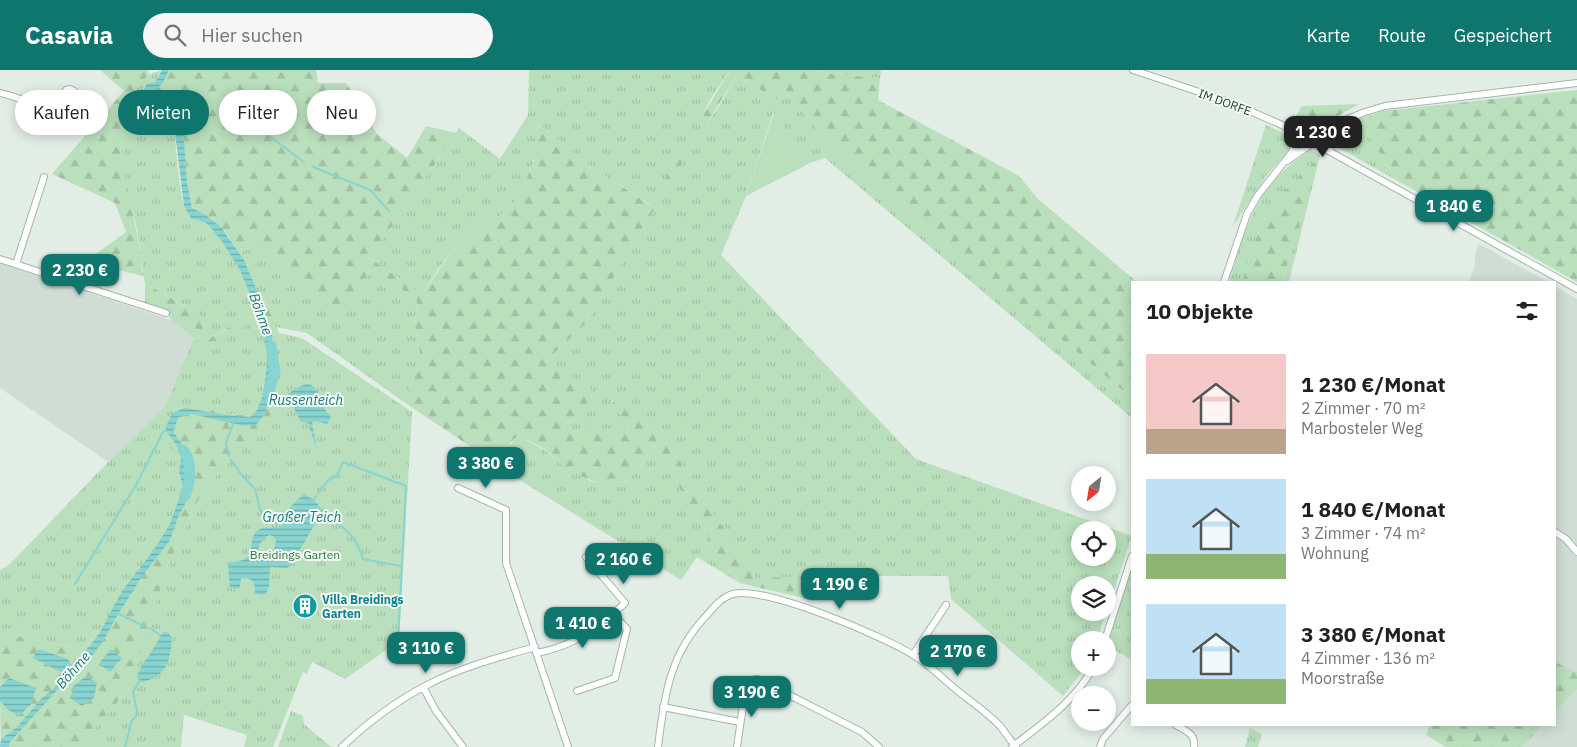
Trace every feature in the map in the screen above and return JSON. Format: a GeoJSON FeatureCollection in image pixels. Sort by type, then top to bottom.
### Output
{"type":"FeatureCollection","features":[{"type":"Feature","properties":{"kind":"street","name":"IM DORFE"},"geometry":{"type":"LineString","coordinates":[[1133,70],[1239,106],[1292,130],[1577,289]]}},
{"type":"Feature","properties":{"kind":"street"},"geometry":{"type":"LineString","coordinates":[[1224,281],[1247,214],[1258,195],[1293,150],[1306,137],[1321,129],[1365,112],[1406,103],[1577,83]]}},
{"type":"Feature","properties":{"kind":"street"},"geometry":{"type":"LineString","coordinates":[[0,92],[15,97]]}},
{"type":"Feature","properties":{"kind":"street"},"geometry":{"type":"LineString","coordinates":[[1286,161],[1298,155],[1338,123]]}},
{"type":"Feature","properties":{"kind":"street"},"geometry":{"type":"LineString","coordinates":[[1292,130],[1293,150]]}},
{"type":"Feature","properties":{"kind":"street"},"geometry":{"type":"LineString","coordinates":[[1330,131],[1330,150]]}},
{"type":"Feature","properties":{"kind":"street"},"geometry":{"type":"LineString","coordinates":[[16,264],[44,178]]}},
{"type":"Feature","properties":{"kind":"street"},"geometry":{"type":"LineString","coordinates":[[0,258],[166,313]]}},
{"type":"Feature","properties":{"kind":"street"},"geometry":{"type":"LineString","coordinates":[[458,488],[506,510],[506,563],[568,747]]}},
{"type":"Feature","properties":{"kind":"street"},"geometry":{"type":"LineString","coordinates":[[1556,533],[1566,539],[1577,552]]}},
{"type":"Feature","properties":{"kind":"street"},"geometry":{"type":"LineString","coordinates":[[342,747],[386,710],[424,687],[492,660],[536,650],[566,646],[581,638],[613,614],[625,603],[586,557]]}},
{"type":"Feature","properties":{"kind":"street"},"geometry":{"type":"LineString","coordinates":[[1108,631],[1131,559]]}},
{"type":"Feature","properties":{"kind":"street"},"geometry":{"type":"LineString","coordinates":[[658,747],[663,707],[676,658],[689,635],[716,605],[730,595],[743,592],[790,602],[856,628],[913,655],[999,725],[1014,746],[1067,702],[1089,676]]}},
{"type":"Feature","properties":{"kind":"street"},"geometry":{"type":"LineString","coordinates":[[913,655],[946,605]]}},
{"type":"Feature","properties":{"kind":"street"},"geometry":{"type":"LineString","coordinates":[[578,691],[615,678],[627,629],[613,614]]}},
{"type":"Feature","properties":{"kind":"street"},"geometry":{"type":"LineString","coordinates":[[737,747],[746,685],[750,680],[758,679],[862,732],[869,736],[879,747]]}},
{"type":"Feature","properties":{"kind":"street"},"geometry":{"type":"LineString","coordinates":[[424,687],[436,711],[461,744],[453,747]]}},
{"type":"Feature","properties":{"kind":"street"},"geometry":{"type":"LineString","coordinates":[[1100,747],[1103,739],[1131,706]]}},
{"type":"Feature","properties":{"kind":"street"},"geometry":{"type":"LineString","coordinates":[[663,707],[740,722]]}},
{"type":"Feature","properties":{"kind":"street"},"geometry":{"type":"LineString","coordinates":[[1178,726],[1192,735],[1195,740],[1194,747]]}},
{"type":"Feature","properties":{"kind":"shaded area"},"geometry":{"type":"Polygon","coordinates":[[[1479,244],[1546,281],[1469,281],[1474,269],[1476,250],[1479,244]]]}},
{"type":"Feature","properties":{"kind":"shaded area"},"geometry":{"type":"Polygon","coordinates":[[[0,263],[171,320],[194,338],[165,406],[108,462],[0,388],[0,263]]]}},
{"type":"Feature","properties":{"kind":"shaded area"},"geometry":{"type":"Polygon","coordinates":[[[1556,287],[1577,299],[1577,672],[1556,662],[1556,287]]]}},
{"type":"Feature","properties":{"kind":"shaded area"},"geometry":{"type":"Polygon","coordinates":[[[1577,689],[1577,747],[1522,747],[1542,726],[1556,726],[1556,711],[1577,689]]]}},
{"type":"Feature","properties":{"kind":"green space"},"geometry":{"type":"Polygon","coordinates":[[[100,70],[148,70],[149,74],[136,90],[123,90],[100,70]]]}},
{"type":"Feature","properties":{"kind":"green space"},"geometry":{"type":"Polygon","coordinates":[[[161,70],[155,82],[144,86],[145,90],[135,90],[142,81],[150,74],[161,70]]]}},
{"type":"Feature","properties":{"kind":"green space"},"geometry":{"type":"Polygon","coordinates":[[[169,70],[316,70],[318,83],[346,83],[350,90],[307,90],[307,135],[376,135],[376,132],[407,158],[426,126],[456,133],[383,239],[372,260],[422,294],[452,251],[480,228],[507,211],[521,194],[535,157],[535,135],[540,124],[584,162],[650,205],[679,154],[687,154],[587,322],[546,361],[592,389],[584,410],[562,427],[572,432],[594,425],[615,436],[628,433],[626,418],[612,409],[613,402],[652,422],[756,578],[825,576],[808,599],[740,583],[720,561],[711,541],[654,444],[640,467],[621,487],[612,486],[596,482],[575,473],[543,448],[518,436],[511,442],[505,461],[501,463],[492,461],[404,402],[421,359],[415,326],[417,301],[381,273],[369,270],[346,314],[253,246],[239,253],[226,233],[213,220],[192,208],[187,182],[184,135],[209,135],[209,90],[153,90],[160,84],[169,70]]]}},
{"type":"Feature","properties":{"kind":"green space"},"geometry":{"type":"Polygon","coordinates":[[[529,70],[729,71],[710,100],[698,124],[706,125],[736,76],[779,100],[784,89],[837,152],[1131,397],[1131,417],[825,158],[810,163],[773,113],[746,196],[721,255],[916,459],[1090,521],[1071,521],[1071,566],[1116,566],[1116,530],[1131,536],[1116,584],[1116,576],[1071,576],[1071,621],[1103,621],[1100,631],[1071,631],[1071,676],[1079,676],[1063,696],[951,599],[948,576],[825,576],[756,579],[659,430],[612,409],[626,417],[628,433],[615,436],[588,428],[572,432],[562,427],[584,410],[546,361],[587,322],[686,155],[679,154],[651,205],[584,162],[540,124],[535,135],[535,157],[521,194],[507,211],[480,228],[452,251],[422,294],[372,260],[383,239],[459,128],[500,159],[528,115],[529,70]]]}},
{"type":"Feature","properties":{"kind":"green space"},"geometry":{"type":"Polygon","coordinates":[[[726,70],[817,70],[821,73],[880,78],[878,100],[1019,176],[1038,199],[1136,281],[1131,281],[1131,397],[837,152],[784,89],[779,100],[736,76],[706,125],[697,124],[729,72],[726,70]]]}},
{"type":"Feature","properties":{"kind":"green space"},"geometry":{"type":"Polygon","coordinates":[[[817,70],[881,70],[880,78],[821,73],[817,70]]]}},
{"type":"Feature","properties":{"kind":"green space"},"geometry":{"type":"Polygon","coordinates":[[[1577,90],[1577,282],[1396,180],[1359,119],[1383,111],[1577,90]]]}},
{"type":"Feature","properties":{"kind":"green space"},"geometry":{"type":"Polygon","coordinates":[[[118,98],[118,135],[124,135],[123,166],[141,254],[143,276],[113,269],[100,284],[79,276],[96,254],[126,232],[115,203],[52,174],[86,135],[108,135],[108,109],[118,98]]]}},
{"type":"Feature","properties":{"kind":"green space"},"geometry":{"type":"Polygon","coordinates":[[[1359,104],[1313,130],[1294,119],[1302,106],[1359,104]]]}},
{"type":"Feature","properties":{"kind":"green space"},"geometry":{"type":"Polygon","coordinates":[[[774,113],[810,163],[746,196],[774,113]]]}},
{"type":"Feature","properties":{"kind":"green space"},"geometry":{"type":"Polygon","coordinates":[[[1359,119],[1396,180],[1334,145],[1334,137],[1359,119]]]}},
{"type":"Feature","properties":{"kind":"green space"},"geometry":{"type":"Polygon","coordinates":[[[1266,125],[1289,138],[1288,151],[1266,176],[1233,226],[1266,125]]]}},
{"type":"Feature","properties":{"kind":"green space"},"geometry":{"type":"Polygon","coordinates":[[[124,135],[175,135],[183,204],[189,213],[207,224],[225,244],[244,278],[255,311],[208,339],[200,315],[145,283],[141,250],[124,174],[124,135]]]}},
{"type":"Feature","properties":{"kind":"green space"},"geometry":{"type":"Polygon","coordinates":[[[1311,150],[1320,155],[1289,281],[1282,281],[1319,156],[1271,207],[1256,238],[1242,281],[1229,281],[1241,243],[1256,207],[1278,176],[1311,150]]]}},
{"type":"Feature","properties":{"kind":"green space"},"geometry":{"type":"Polygon","coordinates":[[[1320,155],[1282,281],[1242,281],[1256,238],[1266,216],[1279,197],[1320,155]]]}},
{"type":"Feature","properties":{"kind":"green space"},"geometry":{"type":"Polygon","coordinates":[[[253,246],[346,313],[369,270],[381,273],[417,301],[415,326],[421,359],[404,402],[307,333],[276,327],[266,303],[263,304],[260,301],[239,253],[253,246]]]}},
{"type":"Feature","properties":{"kind":"green space"},"geometry":{"type":"Polygon","coordinates":[[[145,283],[200,315],[208,339],[222,332],[266,302],[279,333],[280,386],[268,421],[214,478],[197,502],[166,570],[133,678],[123,695],[93,731],[89,747],[1,747],[0,701],[7,709],[9,678],[0,687],[0,633],[83,650],[109,618],[162,539],[187,481],[185,462],[173,451],[166,438],[166,427],[173,413],[179,408],[190,407],[252,416],[261,404],[267,358],[262,354],[264,326],[258,316],[216,348],[207,349],[206,344],[194,338],[171,320],[167,312],[145,303],[145,283]]]}},
{"type":"Feature","properties":{"kind":"green space"},"geometry":{"type":"Polygon","coordinates":[[[259,315],[267,358],[261,404],[252,416],[231,414],[185,462],[187,481],[162,539],[109,618],[83,650],[0,633],[0,570],[10,564],[165,406],[194,338],[206,344],[259,315]]]}},
{"type":"Feature","properties":{"kind":"green space","name":"Breidings Garten"},"geometry":{"type":"Polygon","coordinates":[[[279,333],[302,338],[412,412],[399,641],[345,679],[312,662],[307,674],[303,672],[273,747],[244,747],[247,735],[184,715],[181,747],[89,747],[93,731],[123,695],[166,570],[197,502],[280,386],[279,333]]]}},
{"type":"Feature","properties":{"kind":"green space"},"geometry":{"type":"Polygon","coordinates":[[[518,436],[545,450],[559,462],[590,481],[621,487],[640,467],[654,444],[711,541],[720,561],[740,583],[697,557],[681,580],[505,471],[508,452],[518,436]]]}},
{"type":"Feature","properties":{"kind":"green space"},"geometry":{"type":"Polygon","coordinates":[[[1131,568],[1131,659],[1116,651],[1116,631],[1111,631],[1131,568]]]}},
{"type":"Feature","properties":{"kind":"green space"},"geometry":{"type":"Polygon","coordinates":[[[1556,662],[1577,672],[1577,689],[1556,711],[1556,662]]]}},
{"type":"Feature","properties":{"kind":"green space"},"geometry":{"type":"Polygon","coordinates":[[[291,711],[303,716],[304,724],[331,747],[278,747],[291,711]]]}},
{"type":"Feature","properties":{"kind":"green space"},"geometry":{"type":"Polygon","coordinates":[[[1430,726],[1542,726],[1522,747],[1446,747],[1426,735],[1430,726]]]}},
{"type":"Feature","properties":{"kind":"green space"},"geometry":{"type":"Polygon","coordinates":[[[1250,728],[1262,734],[1258,747],[1245,747],[1250,728]]]}},
{"type":"Feature","properties":{"kind":"water"},"geometry":{"type":"Polygon","coordinates":[[[162,70],[169,70],[159,87],[154,90],[144,90],[146,84],[155,82],[162,70]]]}},
{"type":"Feature","properties":{"kind":"water"},"geometry":{"type":"Polygon","coordinates":[[[175,135],[184,135],[187,182],[192,208],[206,215],[221,227],[244,260],[272,336],[273,366],[266,412],[257,424],[244,426],[192,414],[179,417],[174,433],[189,454],[190,485],[188,499],[178,517],[170,540],[141,578],[104,640],[84,666],[67,679],[9,743],[9,747],[0,747],[1,739],[17,727],[41,699],[57,685],[63,674],[75,666],[99,634],[122,591],[155,548],[169,526],[183,488],[179,471],[182,453],[165,429],[172,413],[185,408],[250,417],[257,410],[263,395],[268,356],[253,301],[240,270],[223,243],[206,223],[191,218],[184,206],[175,135]]]}},
{"type":"Feature","properties":{"kind":"water","name":"Russenteich"},"geometry":{"type":"Polygon","coordinates":[[[309,384],[317,390],[324,409],[331,417],[327,424],[315,421],[312,423],[317,449],[308,423],[300,421],[288,396],[288,394],[303,385],[309,384]]]}},
{"type":"Feature","properties":{"kind":"water","name":"Großer Teich"},"geometry":{"type":"Polygon","coordinates":[[[304,494],[314,500],[321,508],[315,524],[291,565],[287,568],[270,567],[269,586],[266,594],[260,595],[255,593],[254,582],[248,578],[241,578],[240,587],[237,589],[230,587],[229,563],[243,560],[248,556],[253,537],[258,530],[282,526],[291,506],[304,494]],[[269,535],[262,542],[257,557],[266,561],[270,557],[276,540],[273,536],[269,535]]]}},
{"type":"Feature","properties":{"kind":"water"},"geometry":{"type":"Polygon","coordinates":[[[164,632],[168,632],[172,642],[166,666],[155,677],[142,682],[137,678],[140,669],[164,632]]]}},
{"type":"Feature","properties":{"kind":"water"},"geometry":{"type":"Polygon","coordinates":[[[38,649],[68,659],[71,665],[63,673],[33,658],[38,649]]]}},
{"type":"Feature","properties":{"kind":"water"},"geometry":{"type":"Polygon","coordinates":[[[111,649],[122,658],[110,672],[99,664],[111,649]]]}},
{"type":"Feature","properties":{"kind":"water"},"geometry":{"type":"Polygon","coordinates":[[[85,677],[97,682],[94,698],[82,706],[70,698],[75,685],[85,677]]]}},
{"type":"Feature","properties":{"kind":"water"},"geometry":{"type":"Polygon","coordinates":[[[9,678],[36,688],[31,704],[19,716],[7,709],[0,701],[0,687],[9,678]]]}},
{"type":"Feature","properties":{"kind":"waterway"},"geometry":{"type":"LineString","coordinates":[[269,136],[304,162]]}},
{"type":"Feature","properties":{"kind":"waterway"},"geometry":{"type":"LineString","coordinates":[[313,167],[370,190],[389,211]]}},
{"type":"Feature","properties":{"kind":"waterway","name":"Böhme"},"geometry":{"type":"LineString","coordinates":[[268,394],[275,371],[271,346]]}},
{"type":"Feature","properties":{"kind":"waterway"},"geometry":{"type":"LineString","coordinates":[[229,456],[226,443],[234,422]]}},
{"type":"Feature","properties":{"kind":"waterway"},"geometry":{"type":"LineString","coordinates":[[75,584],[136,485],[163,432],[166,430]]}},
{"type":"Feature","properties":{"kind":"waterway","name":"Böhme"},"geometry":{"type":"LineString","coordinates":[[183,450],[188,461],[190,473],[185,496]]}},
{"type":"Feature","properties":{"kind":"waterway"},"geometry":{"type":"LineString","coordinates":[[231,460],[234,465]]}},
{"type":"Feature","properties":{"kind":"waterway"},"geometry":{"type":"LineString","coordinates":[[318,493],[328,480],[337,476],[343,462],[406,486],[398,640]]}},
{"type":"Feature","properties":{"kind":"waterway"},"geometry":{"type":"LineString","coordinates":[[236,466],[255,489],[260,510],[276,523]]}},
{"type":"Feature","properties":{"kind":"waterway"},"geometry":{"type":"LineString","coordinates":[[314,500],[316,496]]}},
{"type":"Feature","properties":{"kind":"waterway"},"geometry":{"type":"LineString","coordinates":[[321,509],[325,513]]}},
{"type":"Feature","properties":{"kind":"waterway"},"geometry":{"type":"LineString","coordinates":[[330,516],[354,539],[363,559],[401,566]]}},
{"type":"Feature","properties":{"kind":"waterway"},"geometry":{"type":"LineString","coordinates":[[117,613],[144,626]]}},
{"type":"Feature","properties":{"kind":"waterway"},"geometry":{"type":"LineString","coordinates":[[150,628],[160,635]]}},
{"type":"Feature","properties":{"kind":"waterway"},"geometry":{"type":"LineString","coordinates":[[125,747],[132,720],[136,717],[137,711],[133,692],[140,680]]}},
{"type":"Feature","properties":{"kind":"place","name":"Villa Breidings Garten"},"geometry":{"type":"Point","coordinates":[305,606]}}]}
